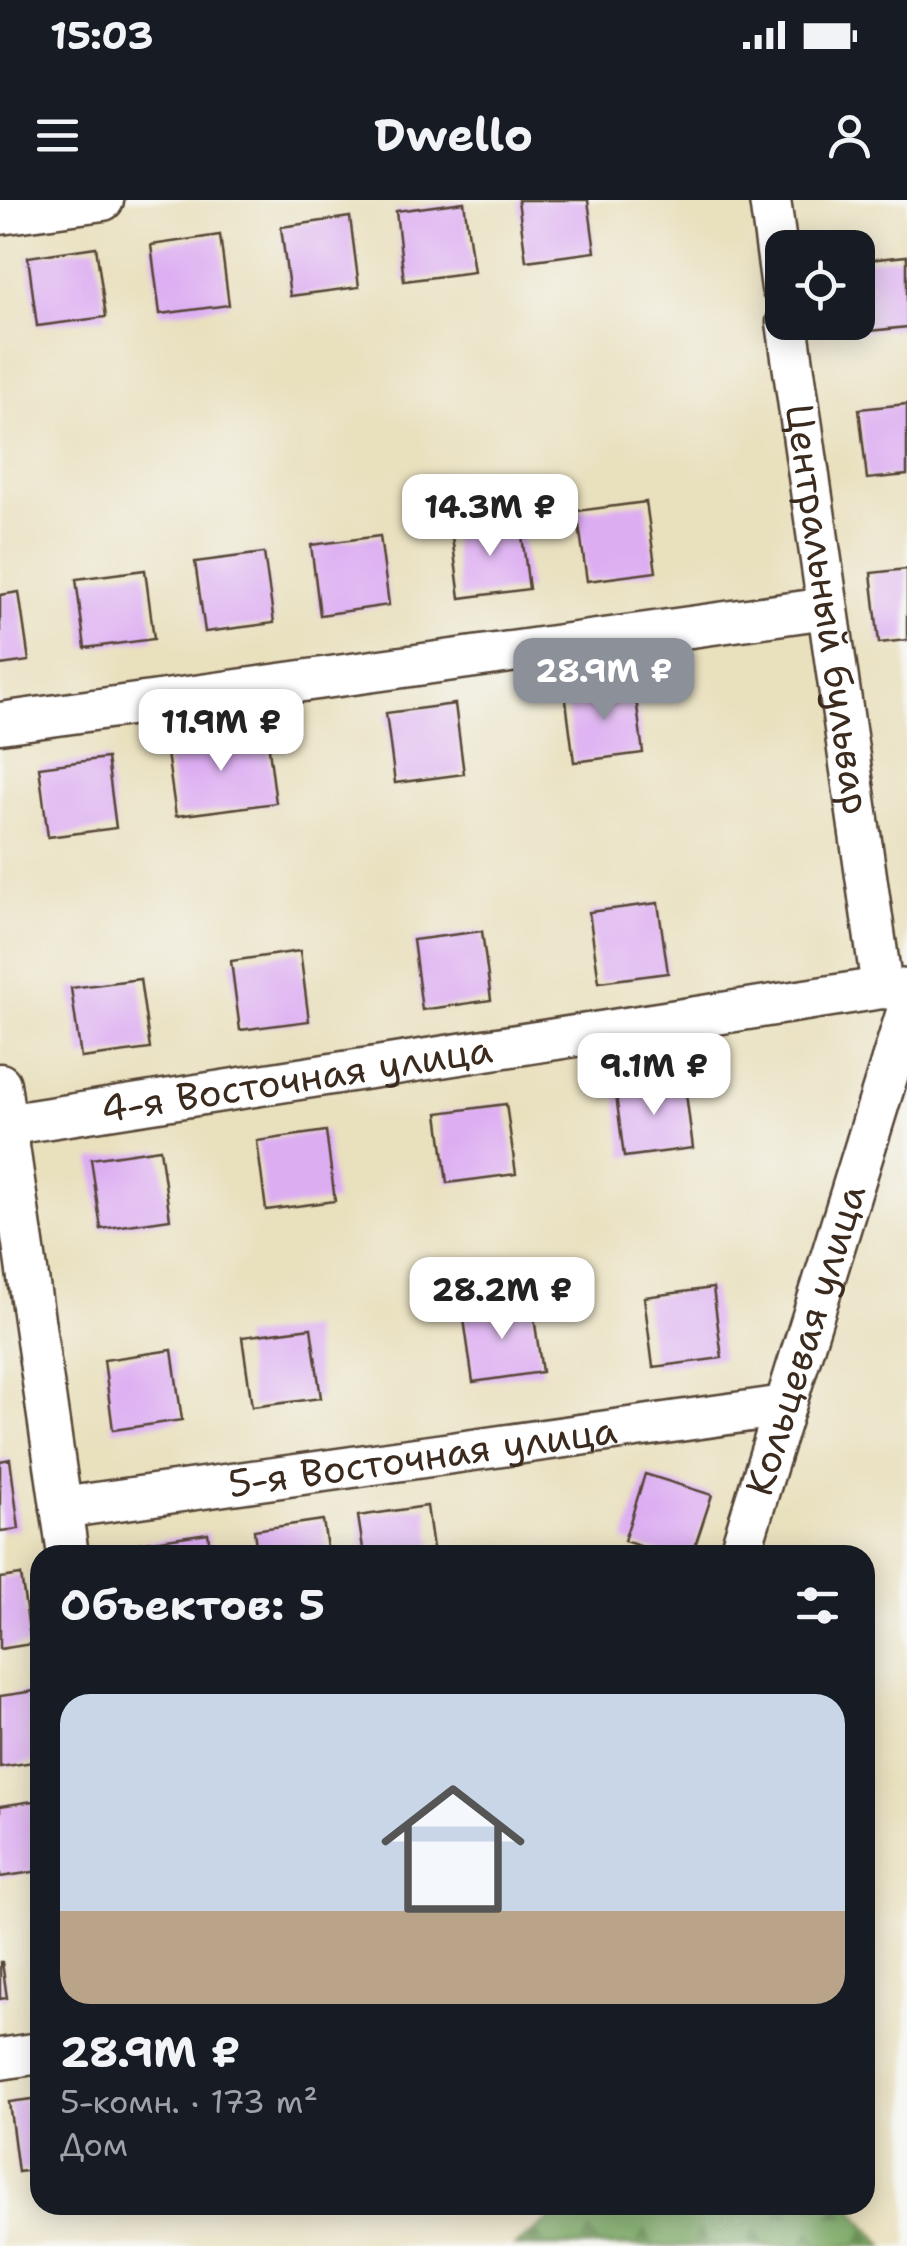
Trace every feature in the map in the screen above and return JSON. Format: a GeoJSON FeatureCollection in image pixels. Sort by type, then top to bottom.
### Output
{"type":"FeatureCollection","features":[{"type":"Feature","properties":{"kind":"lane"},"geometry":{"type":"LineString","coordinates":[[0,214],[103,200]]}},
{"type":"Feature","properties":{"kind":"lane"},"geometry":{"type":"LineString","coordinates":[[770,200],[774,230]]}},
{"type":"Feature","properties":{"kind":"lane","name":"Центральный бульвар"},"geometry":{"type":"LineString","coordinates":[[790,340],[827,608],[899,997]]}},
{"type":"Feature","properties":{"kind":"lane"},"geometry":{"type":"LineString","coordinates":[[0,724],[827,608]]}},
{"type":"Feature","properties":{"kind":"lane","name":"4-я Восточная улица"},"geometry":{"type":"LineString","coordinates":[[5,1126],[899,997]]}},
{"type":"Feature","properties":{"kind":"lane","name":"Кольцевая улица"},"geometry":{"type":"LineString","coordinates":[[742,1545],[899,997]]}},
{"type":"Feature","properties":{"kind":"lane"},"geometry":{"type":"LineString","coordinates":[[0,1084],[67,1545]]}},
{"type":"Feature","properties":{"kind":"lane","name":"5-я Восточная улица"},"geometry":{"type":"LineString","coordinates":[[61,1508],[784,1406]]}},
{"type":"Feature","properties":{"kind":"lane"},"geometry":{"type":"LineString","coordinates":[[0,2059],[30,2054]]}},
{"type":"Feature","properties":{"kind":"green space"},"geometry":{"type":"Polygon","coordinates":[[[556,2215],[858,2215],[884,2246],[515,2246],[556,2215]]]}},
{"type":"Feature","properties":{"kind":"building"},"geometry":{"type":"Polygon","coordinates":[[[518,200],[588,200],[595,252],[526,261],[518,200]]]}},
{"type":"Feature","properties":{"kind":"building"},"geometry":{"type":"Polygon","coordinates":[[[464,202],[474,272],[404,281],[396,211],[464,202]]]}},
{"type":"Feature","properties":{"kind":"building"},"geometry":{"type":"Polygon","coordinates":[[[350,217],[359,287],[290,296],[281,227],[350,217]]]}},
{"type":"Feature","properties":{"kind":"building"},"geometry":{"type":"Polygon","coordinates":[[[220,235],[229,305],[160,314],[151,245],[220,235]]]}},
{"type":"Feature","properties":{"kind":"building"},"geometry":{"type":"Polygon","coordinates":[[[96,247],[106,317],[37,326],[28,257],[96,247]]]}},
{"type":"Feature","properties":{"kind":"building"},"geometry":{"type":"Polygon","coordinates":[[[907,256],[907,327],[875,330],[875,259],[907,256]]]}},
{"type":"Feature","properties":{"kind":"building"},"geometry":{"type":"Polygon","coordinates":[[[907,404],[907,475],[867,479],[859,409],[907,404]]]}},
{"type":"Feature","properties":{"kind":"building"},"geometry":{"type":"Polygon","coordinates":[[[646,502],[656,572],[587,581],[577,511],[646,502]]]}},
{"type":"Feature","properties":{"kind":"building"},"geometry":{"type":"Polygon","coordinates":[[[520,520],[529,589],[460,598],[451,529],[520,520]]]}},
{"type":"Feature","properties":{"kind":"building"},"geometry":{"type":"Polygon","coordinates":[[[380,536],[389,605],[320,615],[311,545],[380,536]]]}},
{"type":"Feature","properties":{"kind":"building"},"geometry":{"type":"Polygon","coordinates":[[[264,553],[274,623],[205,632],[195,562],[264,553]]]}},
{"type":"Feature","properties":{"kind":"building"},"geometry":{"type":"Polygon","coordinates":[[[907,569],[907,640],[879,643],[871,573],[907,569]]]}},
{"type":"Feature","properties":{"kind":"building"},"geometry":{"type":"Polygon","coordinates":[[[145,570],[154,639],[85,648],[76,579],[145,570]]]}},
{"type":"Feature","properties":{"kind":"building"},"geometry":{"type":"Polygon","coordinates":[[[19,592],[29,661],[0,665],[0,595],[19,592]]]}},
{"type":"Feature","properties":{"kind":"building"},"geometry":{"type":"Polygon","coordinates":[[[634,683],[643,753],[574,762],[565,693],[634,683]]]}},
{"type":"Feature","properties":{"kind":"building"},"geometry":{"type":"Polygon","coordinates":[[[455,704],[464,774],[395,783],[386,713],[455,704]]]}},
{"type":"Feature","properties":{"kind":"building"},"geometry":{"type":"Polygon","coordinates":[[[267,733],[276,803],[176,816],[166,746],[267,733]]]}},
{"type":"Feature","properties":{"kind":"building"},"geometry":{"type":"Polygon","coordinates":[[[107,758],[116,828],[48,837],[39,767],[107,758]]]}},
{"type":"Feature","properties":{"kind":"building"},"geometry":{"type":"Polygon","coordinates":[[[658,903],[668,973],[599,982],[589,912],[658,903]]]}},
{"type":"Feature","properties":{"kind":"building"},"geometry":{"type":"Polygon","coordinates":[[[482,931],[491,1000],[422,1010],[413,940],[482,931]]]}},
{"type":"Feature","properties":{"kind":"building"},"geometry":{"type":"Polygon","coordinates":[[[300,951],[309,1021],[240,1030],[231,961],[300,951]]]}},
{"type":"Feature","properties":{"kind":"building"},"geometry":{"type":"Polygon","coordinates":[[[140,979],[150,1049],[81,1058],[71,988],[140,979]]]}},
{"type":"Feature","properties":{"kind":"building"},"geometry":{"type":"Polygon","coordinates":[[[684,1078],[693,1148],[624,1157],[615,1087],[684,1078]]]}},
{"type":"Feature","properties":{"kind":"building"},"geometry":{"type":"Polygon","coordinates":[[[506,1104],[516,1174],[447,1183],[438,1113],[506,1104]]]}},
{"type":"Feature","properties":{"kind":"building"},"geometry":{"type":"Polygon","coordinates":[[[326,1131],[335,1201],[266,1210],[257,1141],[326,1131]]]}},
{"type":"Feature","properties":{"kind":"building"},"geometry":{"type":"Polygon","coordinates":[[[160,1149],[170,1219],[101,1229],[91,1159],[160,1149]]]}},
{"type":"Feature","properties":{"kind":"building"},"geometry":{"type":"Polygon","coordinates":[[[713,1288],[722,1358],[653,1367],[644,1297],[713,1288]]]}},
{"type":"Feature","properties":{"kind":"building"},"geometry":{"type":"Polygon","coordinates":[[[532,1303],[542,1372],[473,1382],[463,1312],[532,1303]]]}},
{"type":"Feature","properties":{"kind":"building"},"geometry":{"type":"Polygon","coordinates":[[[311,1328],[321,1398],[252,1407],[242,1337],[311,1328]]]}},
{"type":"Feature","properties":{"kind":"building"},"geometry":{"type":"Polygon","coordinates":[[[172,1350],[182,1420],[113,1430],[104,1360],[172,1350]]]}},
{"type":"Feature","properties":{"kind":"building"},"geometry":{"type":"Polygon","coordinates":[[[10,1459],[19,1529],[0,1531],[0,1461],[10,1459]]]}},
{"type":"Feature","properties":{"kind":"building"},"geometry":{"type":"Polygon","coordinates":[[[645,1474],[712,1495],[695,1545],[637,1545],[624,1541],[645,1474]]]}},
{"type":"Feature","properties":{"kind":"building"},"geometry":{"type":"Polygon","coordinates":[[[427,1506],[433,1545],[362,1545],[358,1516],[427,1506]]]}},
{"type":"Feature","properties":{"kind":"building"},"geometry":{"type":"Polygon","coordinates":[[[323,1520],[327,1545],[256,1545],[254,1530],[323,1520]]]}},
{"type":"Feature","properties":{"kind":"building"},"geometry":{"type":"Polygon","coordinates":[[[208,1533],[210,1545],[139,1545],[208,1533]]]}},
{"type":"Feature","properties":{"kind":"building"},"geometry":{"type":"Polygon","coordinates":[[[21,1575],[30,1644],[0,1649],[0,1578],[21,1575]]]}},
{"type":"Feature","properties":{"kind":"building"},"geometry":{"type":"Polygon","coordinates":[[[30,1692],[30,1762],[0,1767],[0,1696],[30,1692]]]}},
{"type":"Feature","properties":{"kind":"building"},"geometry":{"type":"Polygon","coordinates":[[[30,1802],[30,1872],[0,1877],[0,1806],[30,1802]]]}},
{"type":"Feature","properties":{"kind":"building"},"geometry":{"type":"Polygon","coordinates":[[[0,1962],[7,1998],[0,1999],[0,1962]]]}},
{"type":"Feature","properties":{"kind":"building"},"geometry":{"type":"Polygon","coordinates":[[[30,2099],[30,2170],[18,2172],[9,2102],[30,2099]]]}}]}
